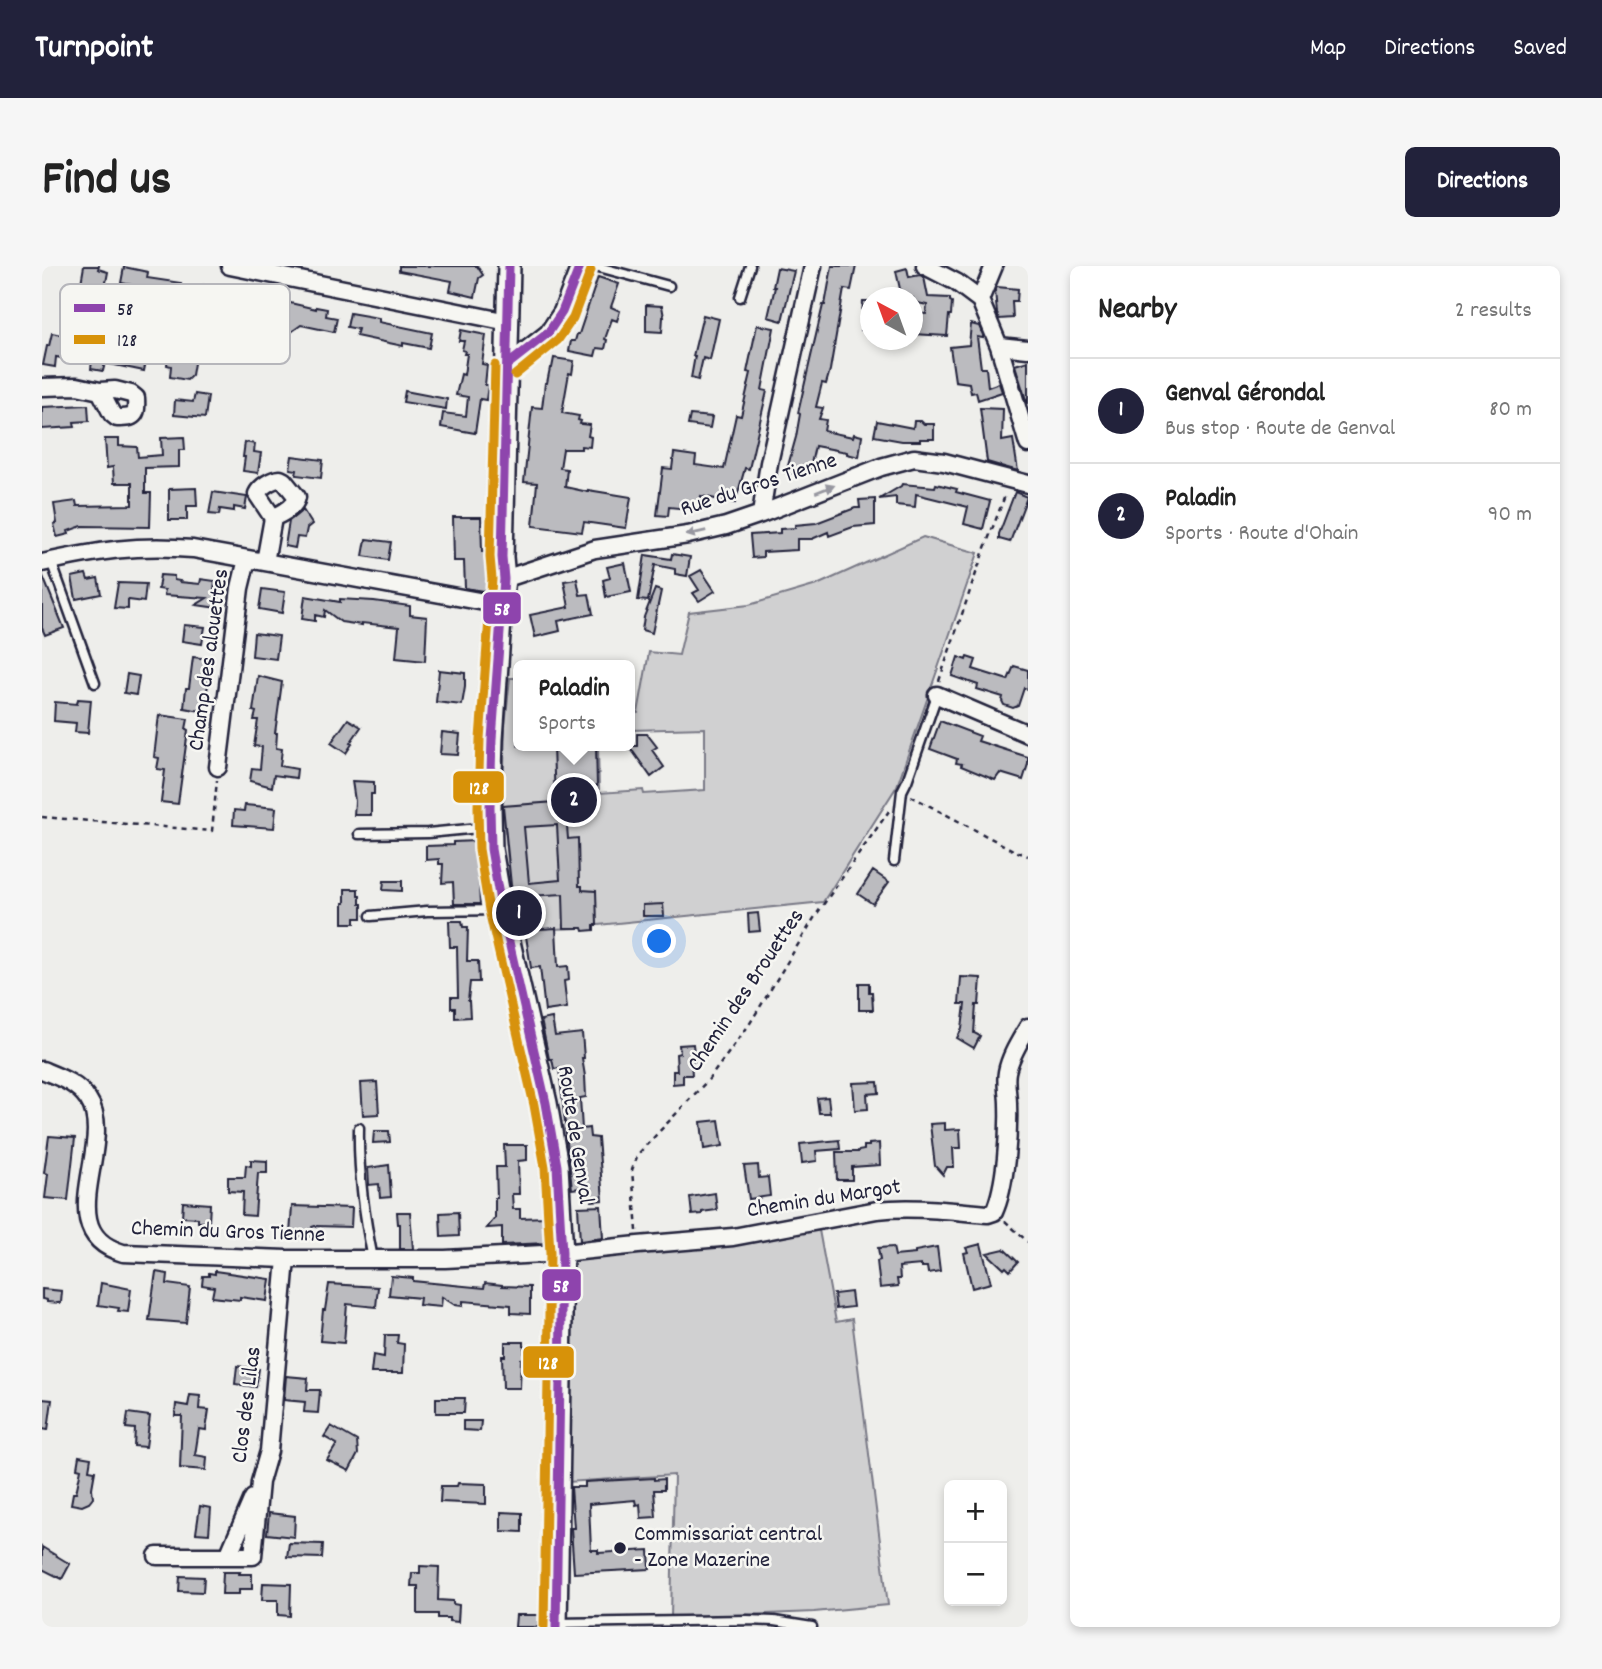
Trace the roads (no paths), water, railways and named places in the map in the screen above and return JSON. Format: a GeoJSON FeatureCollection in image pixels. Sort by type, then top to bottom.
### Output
{"type":"FeatureCollection","features":[{"type":"Feature","properties":{"kind":"main road","name":"Route de Genval"},"geometry":{"type":"LineString","coordinates":[[509,266],[502,557],[504,579],[492,738],[491,849],[557,1166],[562,1253],[556,1625]]}},
{"type":"Feature","properties":{"kind":"street"},"geometry":{"type":"LineString","coordinates":[[230,266],[508,322]]}},
{"type":"Feature","properties":{"kind":"street"},"geometry":{"type":"LineString","coordinates":[[507,365],[548,333],[562,312],[580,266]]}},
{"type":"Feature","properties":{"kind":"street"},"geometry":{"type":"LineString","coordinates":[[761,514],[769,463],[813,266]]}},
{"type":"Feature","properties":{"kind":"street"},"geometry":{"type":"LineString","coordinates":[[925,266],[956,282],[981,300],[999,346],[1028,444]]}},
{"type":"Feature","properties":{"kind":"street"},"geometry":{"type":"LineString","coordinates":[[981,300],[994,266]]}},
{"type":"Feature","properties":{"kind":"street"},"geometry":{"type":"LineString","coordinates":[[999,346],[1028,349]]}},
{"type":"Feature","properties":{"kind":"street"},"geometry":{"type":"LineString","coordinates":[[42,387],[77,386],[100,391]]}},
{"type":"Feature","properties":{"kind":"street","name":"Rue du Gros Tienne"},"geometry":{"type":"LineString","coordinates":[[504,579],[595,549],[688,535],[726,526],[891,464],[914,458],[944,462],[1028,484]]}},
{"type":"Feature","properties":{"kind":"street"},"geometry":{"type":"LineString","coordinates":[[265,562],[273,518]]}},
{"type":"Feature","properties":{"kind":"street"},"geometry":{"type":"LineString","coordinates":[[46,562],[116,548],[147,546],[193,549],[500,605]]}},
{"type":"Feature","properties":{"kind":"street","name":"Champ des alouettes"},"geometry":{"type":"LineString","coordinates":[[218,767],[240,588],[247,559]]}},
{"type":"Feature","properties":{"kind":"street"},"geometry":{"type":"LineString","coordinates":[[937,695],[1028,734]]}},
{"type":"Feature","properties":{"kind":"street","name":"Chemin du Margot"},"geometry":{"type":"LineString","coordinates":[[562,1253],[733,1237],[894,1208],[988,1214],[994,1212],[1006,1152],[1007,1072],[1028,1027]]}},
{"type":"Feature","properties":{"kind":"street","name":"Chemin du Gros Tienne"},"geometry":{"type":"LineString","coordinates":[[42,1070],[77,1087],[94,1110],[96,1124],[87,1202],[88,1217],[91,1231],[110,1250],[123,1253],[286,1259],[445,1259],[562,1253]]}},
{"type":"Feature","properties":{"kind":"street","name":"Clos des Lilas"},"geometry":{"type":"LineString","coordinates":[[228,1556],[253,1556],[260,1482],[269,1451],[286,1259]]}},
{"type":"Feature","properties":{"kind":"street"},"geometry":{"type":"LineString","coordinates":[[157,1556],[228,1556],[260,1482]]}},
{"type":"Feature","properties":{"kind":"lane"},"geometry":{"type":"LineString","coordinates":[[595,266],[668,286]]}},
{"type":"Feature","properties":{"kind":"lane"},"geometry":{"type":"LineString","coordinates":[[740,297],[750,266]]}},
{"type":"Feature","properties":{"kind":"lane"},"geometry":{"type":"LineString","coordinates":[[46,562],[95,683]]}},
{"type":"Feature","properties":{"kind":"lane"},"geometry":{"type":"LineString","coordinates":[[894,861],[902,791],[937,695]]}},
{"type":"Feature","properties":{"kind":"lane"},"geometry":{"type":"LineString","coordinates":[[359,834],[428,833],[491,827]]}},
{"type":"Feature","properties":{"kind":"lane"},"geometry":{"type":"LineString","coordinates":[[371,916],[502,909]]}},
{"type":"Feature","properties":{"kind":"lane"},"geometry":{"type":"LineString","coordinates":[[359,1128],[361,1190],[373,1259]]}},
{"type":"Feature","properties":{"kind":"lane"},"geometry":{"type":"LineString","coordinates":[[556,1625],[747,1620],[812,1627]]}},
{"type":"Feature","properties":{"kind":"place","name":"Paladin"},"geometry":{"type":"Point","coordinates":[574,800]}},
{"type":"Feature","properties":{"kind":"place","name":"Genval Gérondal"},"geometry":{"type":"Point","coordinates":[519,913]}},
{"type":"Feature","properties":{"kind":"place","name":"Commissariat central - Zone Mazerine"},"geometry":{"type":"Point","coordinates":[620,1548]}}]}
